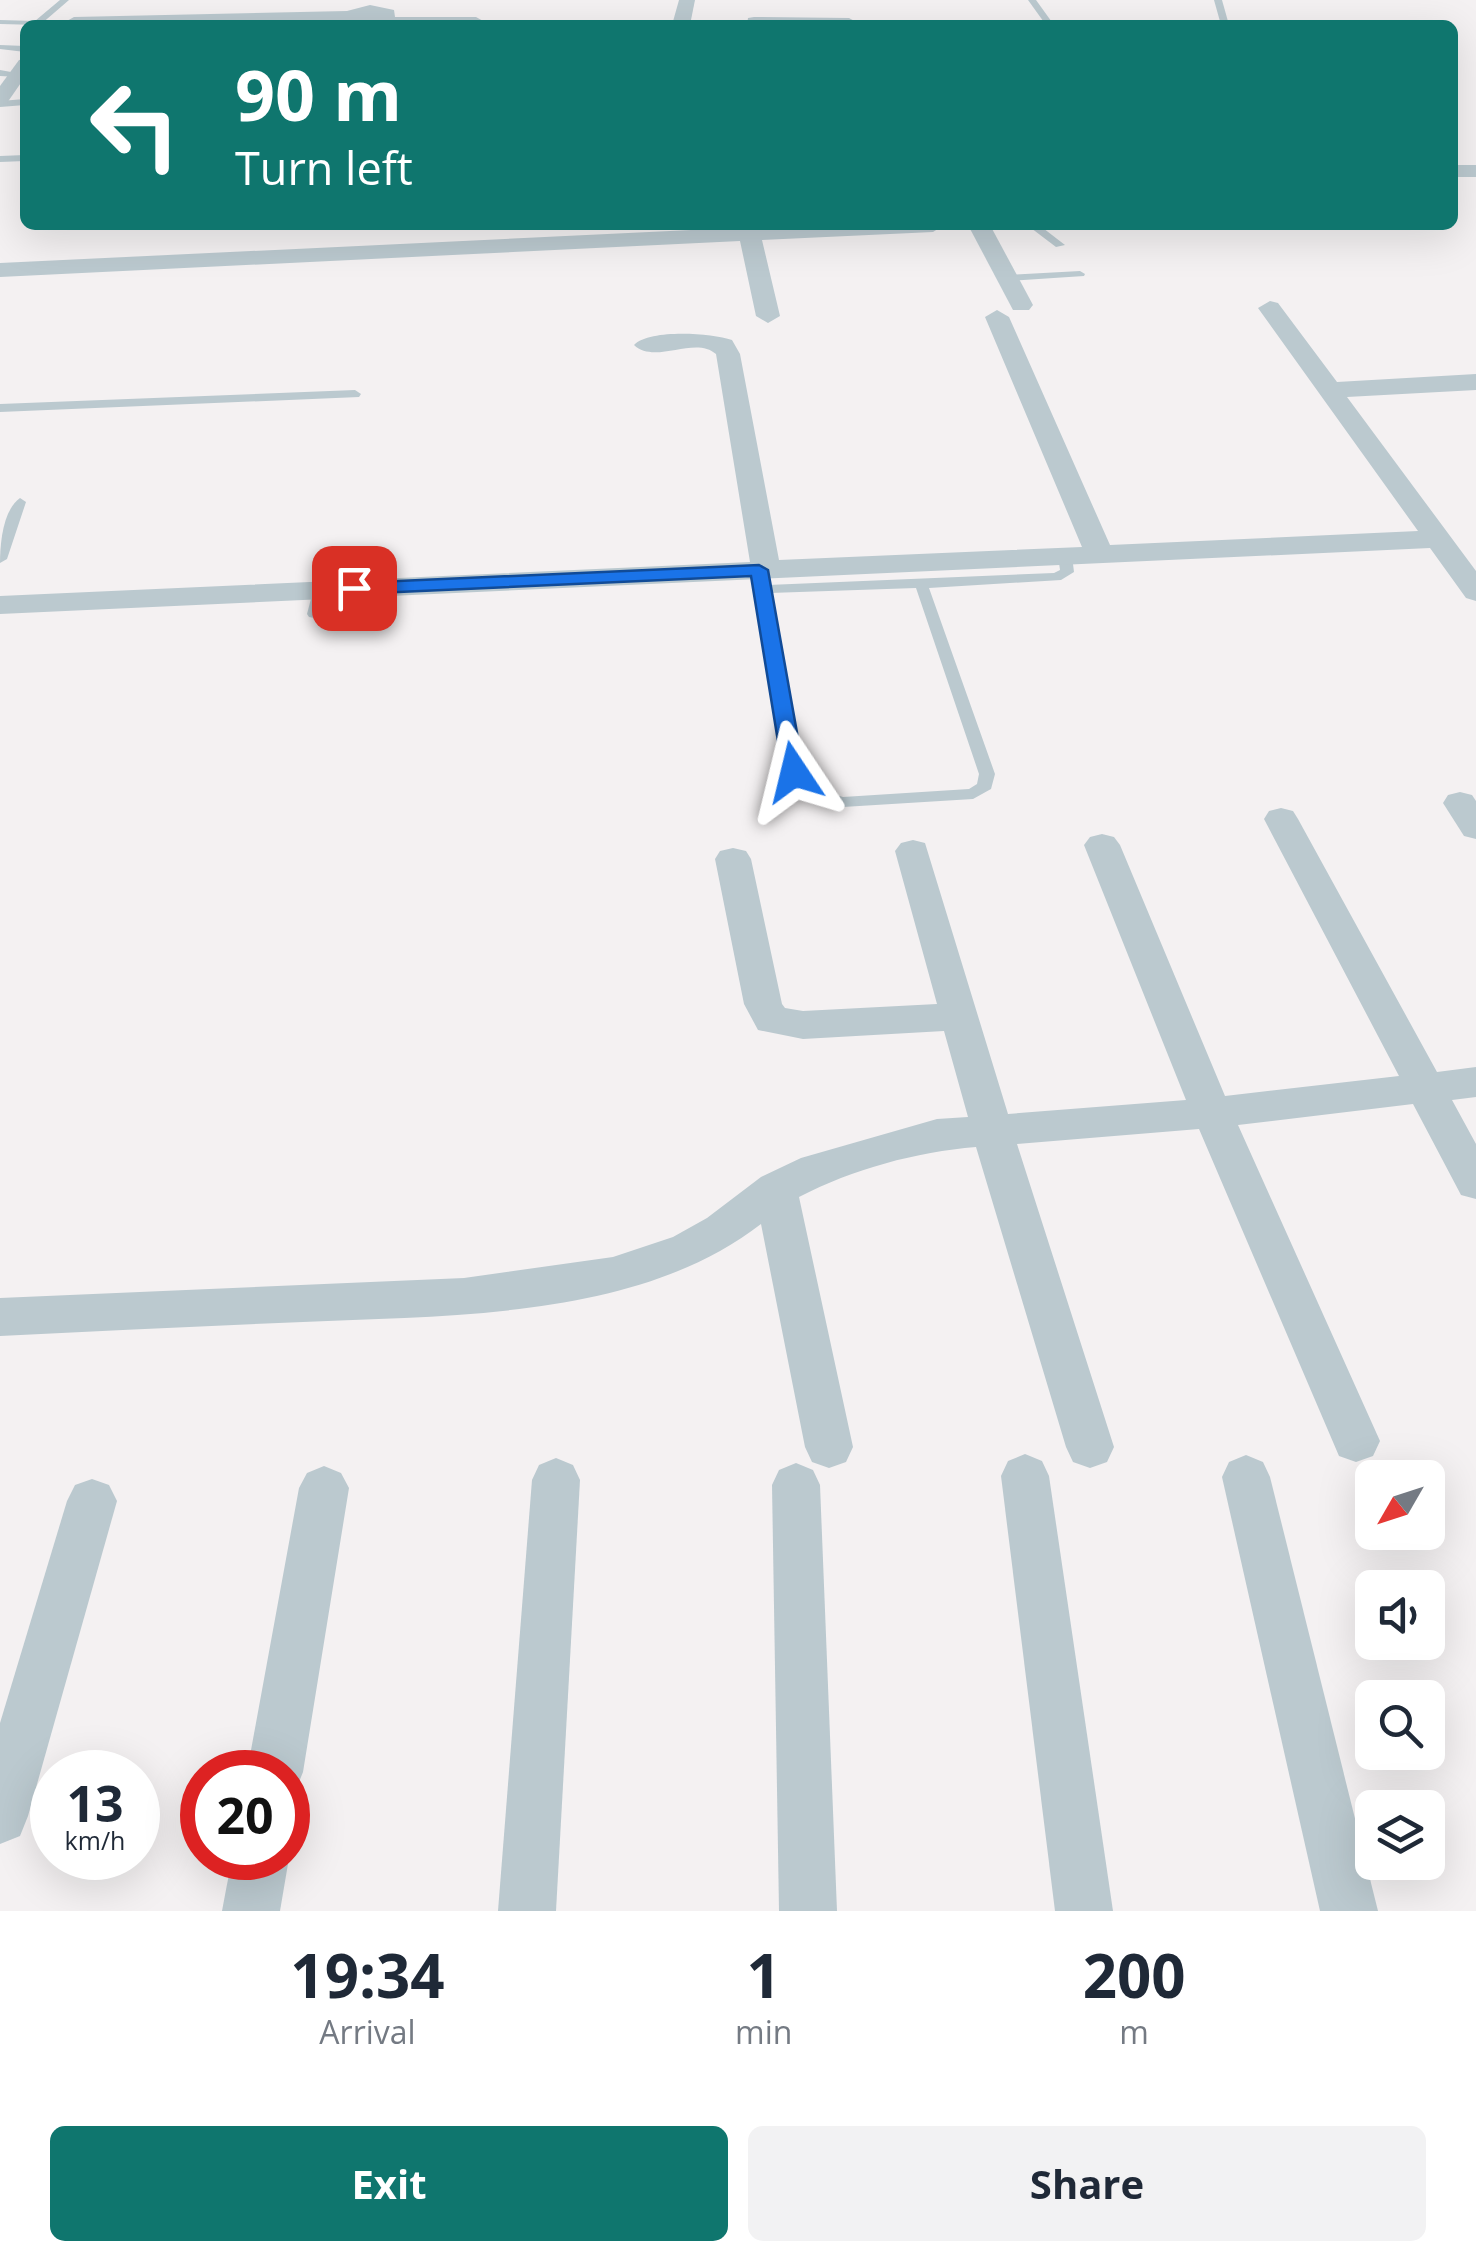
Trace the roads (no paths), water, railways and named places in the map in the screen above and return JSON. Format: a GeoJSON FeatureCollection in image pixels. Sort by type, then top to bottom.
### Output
{"type":"FeatureCollection","features":[{"type":"Feature","properties":{"kind":"street"},"geometry":{"type":"LineString","coordinates":[[191,19],[204,0]]}},
{"type":"Feature","properties":{"kind":"street"},"geometry":{"type":"LineString","coordinates":[[279,18],[289,0]]}},
{"type":"Feature","properties":{"kind":"street"},"geometry":{"type":"LineString","coordinates":[[75,20],[103,1]]}},
{"type":"Feature","properties":{"kind":"street"},"geometry":{"type":"LineString","coordinates":[[161,20],[367,15],[436,20]]}},
{"type":"Feature","properties":{"kind":"street"},"geometry":{"type":"LineString","coordinates":[[0,101],[14,70]]}},
{"type":"Feature","properties":{"kind":"street"},"geometry":{"type":"LineString","coordinates":[[0,270],[842,230]]}},
{"type":"Feature","properties":{"kind":"street"},"geometry":{"type":"LineString","coordinates":[[982,230],[1007,278],[1009,311],[1096,546]]}},
{"type":"Feature","properties":{"kind":"street"},"geometry":{"type":"LineString","coordinates":[[750,235],[768,316]]}},
{"type":"Feature","properties":{"kind":"street"},"geometry":{"type":"LineString","coordinates":[[1270,308],[1476,592]]}},
{"type":"Feature","properties":{"kind":"street"},"geometry":{"type":"LineString","coordinates":[[646,344],[708,340],[723,345],[728,354],[763,570]]}},
{"type":"Feature","properties":{"kind":"street"},"geometry":{"type":"LineString","coordinates":[[1330,390],[1476,382]]}},
{"type":"Feature","properties":{"kind":"street"},"geometry":{"type":"LineString","coordinates":[[763,570],[1096,546],[1432,531]]}},
{"type":"Feature","properties":{"kind":"street"},"geometry":{"type":"LineString","coordinates":[[0,588],[227,586],[319,592],[490,573],[763,570],[1065,556],[1096,546]]}},
{"type":"Feature","properties":{"kind":"street"},"geometry":{"type":"LineString","coordinates":[[0,605],[227,586]]}},
{"type":"Feature","properties":{"kind":"street"},"geometry":{"type":"LineString","coordinates":[[1280,819],[1476,1183]]}},
{"type":"Feature","properties":{"kind":"street"},"geometry":{"type":"LineString","coordinates":[[1102,845],[1212,1113],[1356,1441]]}},
{"type":"Feature","properties":{"kind":"street"},"geometry":{"type":"LineString","coordinates":[[914,851],[992,1131],[1090,1448]]}},
{"type":"Feature","properties":{"kind":"street"},"geometry":{"type":"LineString","coordinates":[[733,859],[763,1004],[772,1020],[802,1025],[961,1016]]}},
{"type":"Feature","properties":{"kind":"street"},"geometry":{"type":"LineString","coordinates":[[0,1316],[464,1296],[614,1275],[688,1250],[776,1189],[816,1169],[937,1135],[1212,1113],[1476,1082]]}},
{"type":"Feature","properties":{"kind":"street"},"geometry":{"type":"LineString","coordinates":[[776,1189],[813,1466],[808,1911]]}},
{"type":"Feature","properties":{"kind":"street"},"geometry":{"type":"LineString","coordinates":[[1024,1476],[1084,1911]]}},
{"type":"Feature","properties":{"kind":"street"},"geometry":{"type":"LineString","coordinates":[[1246,1477],[1349,1911]]}},
{"type":"Feature","properties":{"kind":"street"},"geometry":{"type":"LineString","coordinates":[[527,1911],[556,1480]]}},
{"type":"Feature","properties":{"kind":"street"},"geometry":{"type":"LineString","coordinates":[[279,1750],[324,1488]]}},
{"type":"Feature","properties":{"kind":"street"},"geometry":{"type":"LineString","coordinates":[[0,1816],[92,1501]]}},
{"type":"Feature","properties":{"kind":"street"},"geometry":{"type":"LineString","coordinates":[[251,1911],[256,1880]]}},
{"type":"Feature","properties":{"kind":"lane"},"geometry":{"type":"LineString","coordinates":[[41,20],[65,0]]}},
{"type":"Feature","properties":{"kind":"lane"},"geometry":{"type":"LineString","coordinates":[[1039,230],[1060,245]]}},
{"type":"Feature","properties":{"kind":"lane"},"geometry":{"type":"LineString","coordinates":[[1007,278],[1080,274]]}},
{"type":"Feature","properties":{"kind":"lane"},"geometry":{"type":"LineString","coordinates":[[0,408],[354,394]]}},
{"type":"Feature","properties":{"kind":"lane"},"geometry":{"type":"LineString","coordinates":[[0,559],[20,502]]}},
{"type":"Feature","properties":{"kind":"lane"},"geometry":{"type":"LineString","coordinates":[[921,584],[987,774],[985,786],[974,794],[843,802],[806,792],[794,772],[763,570],[921,584],[1056,576],[1067,572],[1065,556]]}}]}
